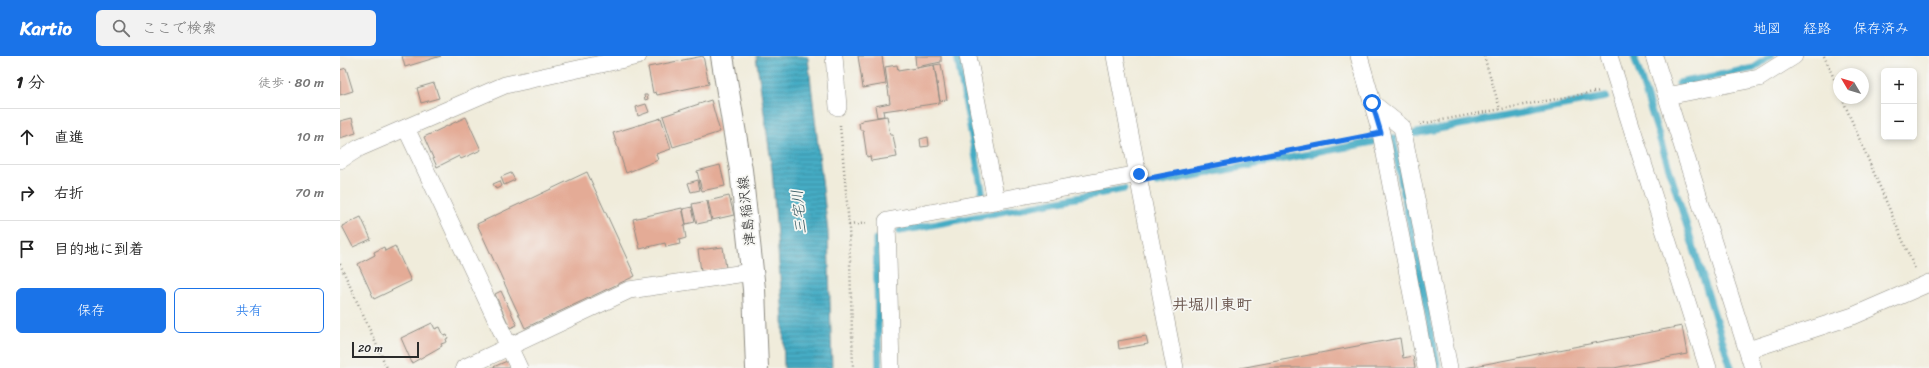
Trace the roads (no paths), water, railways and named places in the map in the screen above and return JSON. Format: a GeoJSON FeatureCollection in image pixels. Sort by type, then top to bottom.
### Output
{"type":"FeatureCollection","features":[{"type":"Feature","properties":{"kind":"main road","name":"津島稲沢線"},"geometry":{"type":"LineString","coordinates":[[722,56],[741,170],[752,272],[757,368]]}},
{"type":"Feature","properties":{"kind":"street"},"geometry":{"type":"LineString","coordinates":[[340,160],[358,148],[505,85],[638,56]]}},
{"type":"Feature","properties":{"kind":"street"},"geometry":{"type":"LineString","coordinates":[[834,56],[838,107]]}},
{"type":"Feature","properties":{"kind":"street"},"geometry":{"type":"LineString","coordinates":[[968,56],[996,201]]}},
{"type":"Feature","properties":{"kind":"street"},"geometry":{"type":"LineString","coordinates":[[1115,56],[1140,177],[1175,368]]}},
{"type":"Feature","properties":{"kind":"street"},"geometry":{"type":"LineString","coordinates":[[1359,56],[1381,133],[1426,368]]}},
{"type":"Feature","properties":{"kind":"street"},"geometry":{"type":"LineString","coordinates":[[1609,56],[1708,368]]}},
{"type":"Feature","properties":{"kind":"street"},"geometry":{"type":"LineString","coordinates":[[1654,56],[1753,368]]}},
{"type":"Feature","properties":{"kind":"street"},"geometry":{"type":"LineString","coordinates":[[1667,96],[1759,78],[1789,57]]}},
{"type":"Feature","properties":{"kind":"street"},"geometry":{"type":"LineString","coordinates":[[1372,103],[1402,127],[1449,368]]}},
{"type":"Feature","properties":{"kind":"street"},"geometry":{"type":"LineString","coordinates":[[406,128],[519,368]]}},
{"type":"Feature","properties":{"kind":"street"},"geometry":{"type":"LineString","coordinates":[[891,368],[887,221],[1140,177]]}},
{"type":"Feature","properties":{"kind":"street"},"geometry":{"type":"LineString","coordinates":[[464,368],[629,290],[752,272]]}},
{"type":"Feature","properties":{"kind":"street"},"geometry":{"type":"LineString","coordinates":[[1748,350],[1853,316],[1926,288]]}},
{"type":"Feature","properties":{"kind":"water","name":"三宅川"},"geometry":{"type":"Polygon","coordinates":[[[756,56],[807,56],[808,58],[828,232],[832,368],[784,368],[783,318],[772,169],[756,56]]]}},
{"type":"Feature","properties":{"kind":"waterway"},"geometry":{"type":"LineString","coordinates":[[957,56],[982,191]]}},
{"type":"Feature","properties":{"kind":"waterway"},"geometry":{"type":"LineString","coordinates":[[1634,56],[1731,368]]}},
{"type":"Feature","properties":{"kind":"waterway"},"geometry":{"type":"LineString","coordinates":[[1679,83],[1754,68],[1771,56]]}},
{"type":"Feature","properties":{"kind":"waterway"},"geometry":{"type":"LineString","coordinates":[[1412,134],[1606,97]]}},
{"type":"Feature","properties":{"kind":"waterway"},"geometry":{"type":"LineString","coordinates":[[1393,138],[1438,368]]}},
{"type":"Feature","properties":{"kind":"waterway"},"geometry":{"type":"LineString","coordinates":[[1157,183],[1373,142]]}},
{"type":"Feature","properties":{"kind":"waterway"},"geometry":{"type":"LineString","coordinates":[[900,231],[1124,189]]}},
{"type":"Feature","properties":{"kind":"waterway"},"geometry":{"type":"LineString","coordinates":[[876,239],[879,368]]}},
{"type":"Feature","properties":{"kind":"district","name":"井堀川東町"},"geometry":{"type":"Point","coordinates":[1212,304]}}]}
